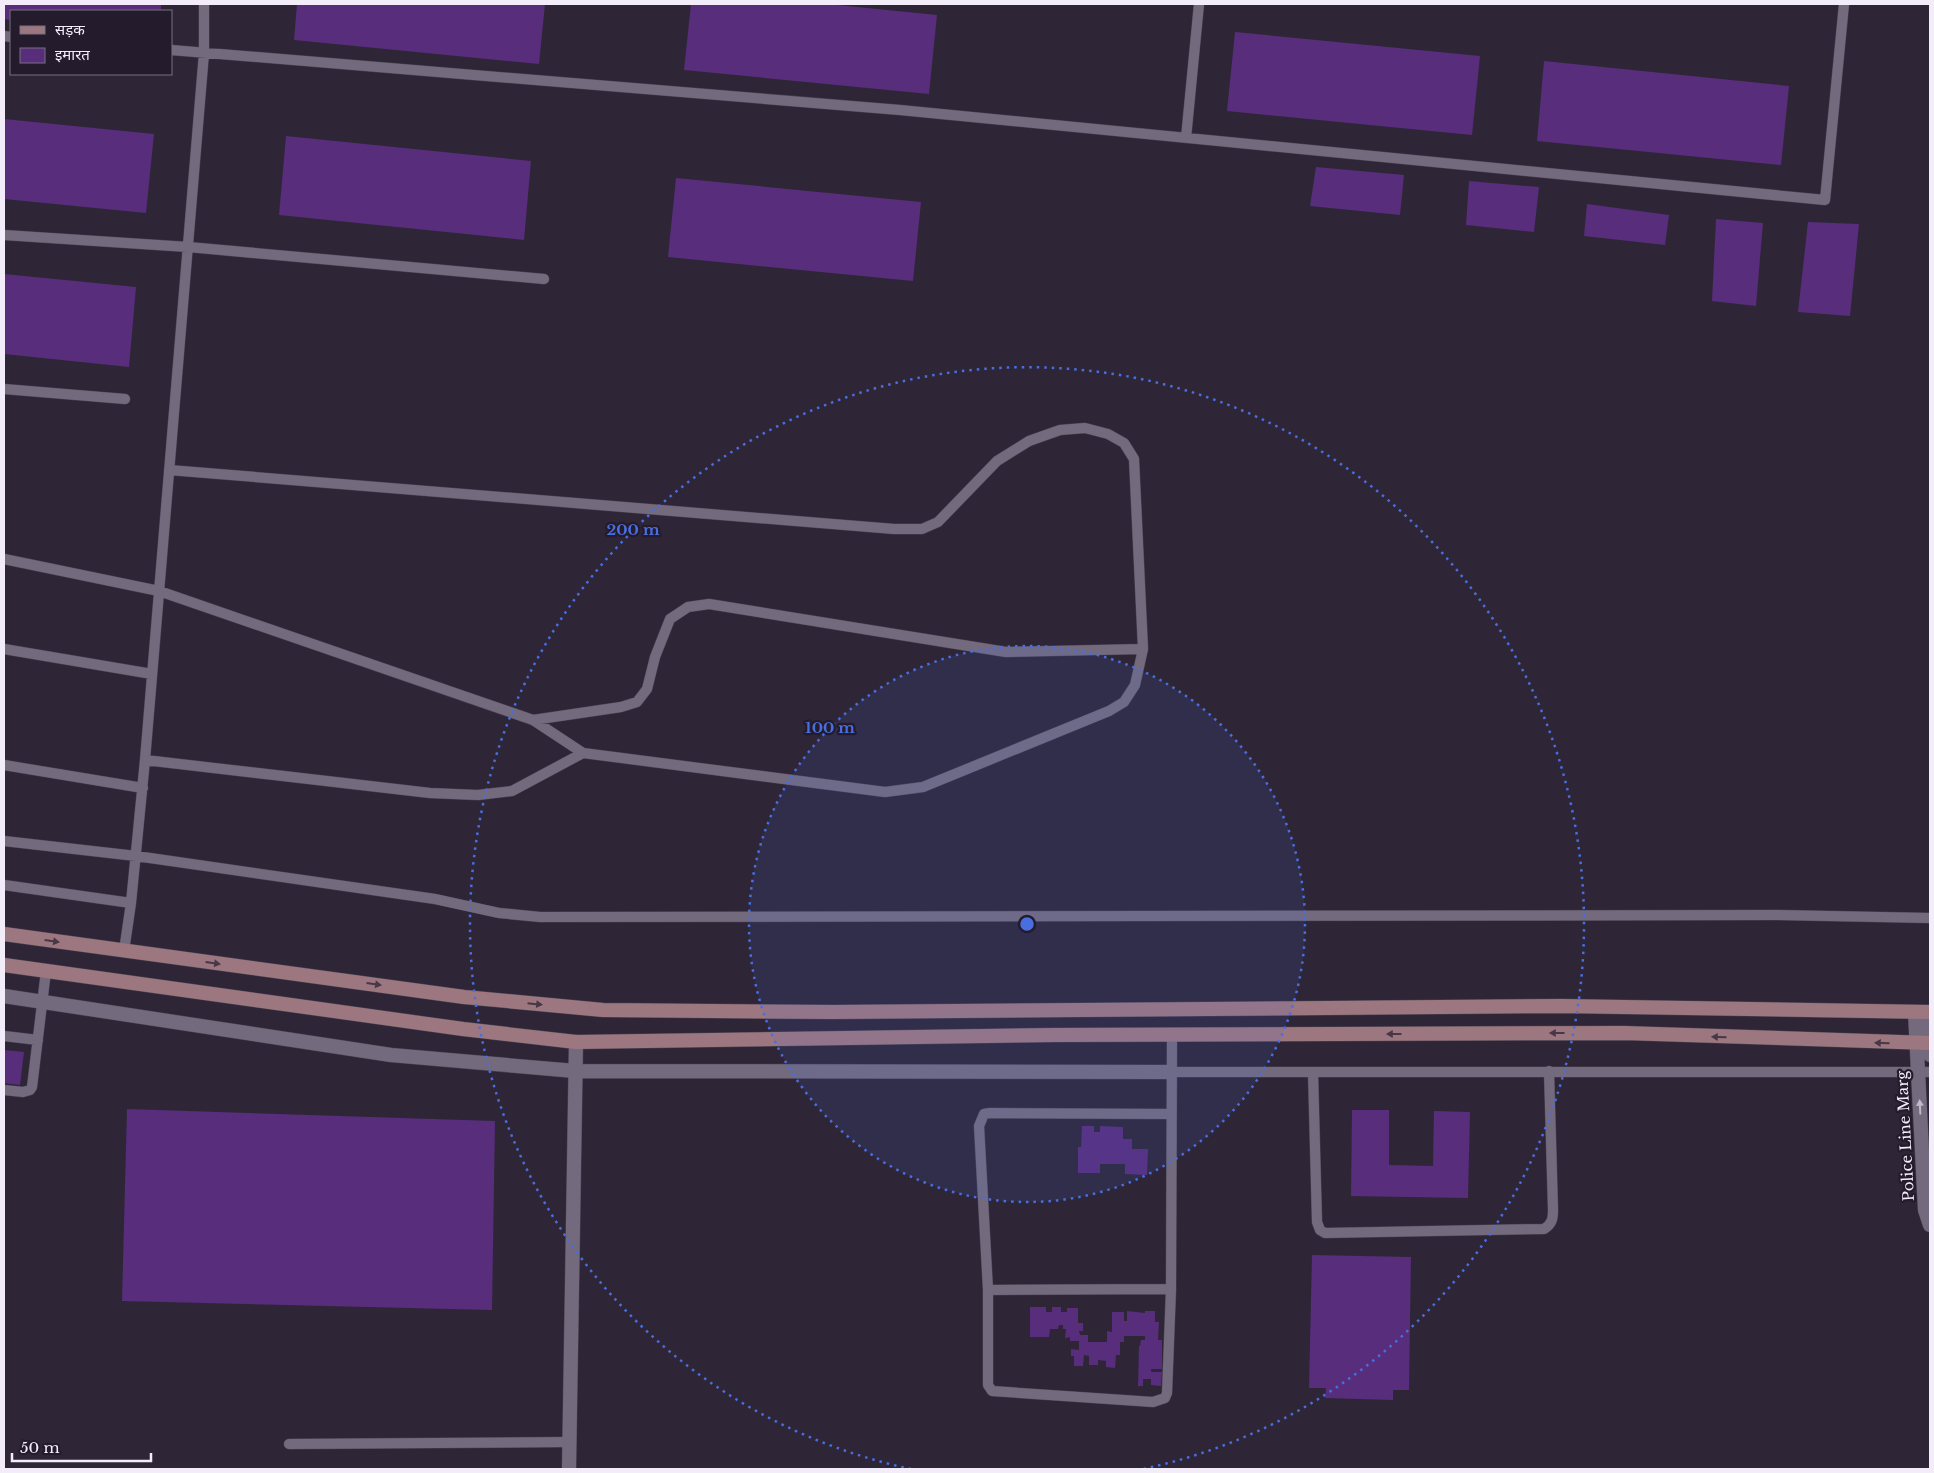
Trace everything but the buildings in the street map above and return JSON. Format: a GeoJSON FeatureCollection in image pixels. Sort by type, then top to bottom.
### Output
{"type":"FeatureCollection","features":[{"type":"Feature","properties":{"kind":"main road"},"geometry":{"type":"LineString","coordinates":[[4,934],[464,997],[603,1010],[833,1012],[1561,1006],[1925,1012]]}},
{"type":"Feature","properties":{"kind":"main road"},"geometry":{"type":"LineString","coordinates":[[4,965],[463,1030],[576,1042],[1172,1034],[1624,1033],[1927,1046]]}},
{"type":"Feature","properties":{"kind":"street"},"geometry":{"type":"LineString","coordinates":[[4,996],[391,1055],[575,1071],[1172,1072]]}},
{"type":"Feature","properties":{"kind":"street","name":"Police Line Marg"},"geometry":{"type":"LineString","coordinates":[[1925,1012],[1927,1046],[1924,1072],[1925,1210],[1930,1225]]}},
{"type":"Feature","properties":{"kind":"street"},"geometry":{"type":"LineString","coordinates":[[569,1469],[576,1042]]}},
{"type":"Feature","properties":{"kind":"lane"},"geometry":{"type":"LineString","coordinates":[[124,950],[131,903],[145,760],[204,53],[204,4]]}},
{"type":"Feature","properties":{"kind":"lane"},"geometry":{"type":"LineString","coordinates":[[1186,138],[1200,4]]}},
{"type":"Feature","properties":{"kind":"lane"},"geometry":{"type":"LineString","coordinates":[[172,50],[880,108],[1824,200],[1844,4]]}},
{"type":"Feature","properties":{"kind":"lane"},"geometry":{"type":"LineString","coordinates":[[4,234],[188,247],[544,278]]}},
{"type":"Feature","properties":{"kind":"lane"},"geometry":{"type":"LineString","coordinates":[[4,389],[125,399]]}},
{"type":"Feature","properties":{"kind":"lane"},"geometry":{"type":"LineString","coordinates":[[4,559],[159,591],[533,720],[582,752],[884,792],[923,787],[1109,711],[1124,702],[1135,685],[1143,649],[1134,460],[1124,443],[1108,434],[1085,428],[1060,430],[1029,441],[996,461],[938,522],[922,529],[894,529],[169,470]]}},
{"type":"Feature","properties":{"kind":"lane"},"geometry":{"type":"LineString","coordinates":[[533,720],[637,702],[647,689],[655,657],[670,619],[688,607],[709,604],[1006,652],[1143,649]]}},
{"type":"Feature","properties":{"kind":"lane"},"geometry":{"type":"LineString","coordinates":[[4,650],[152,674]]}},
{"type":"Feature","properties":{"kind":"lane"},"geometry":{"type":"LineString","coordinates":[[145,760],[430,793],[478,795],[512,791],[582,752]]}},
{"type":"Feature","properties":{"kind":"lane"},"geometry":{"type":"LineString","coordinates":[[4,765],[142,788]]}},
{"type":"Feature","properties":{"kind":"lane"},"geometry":{"type":"LineString","coordinates":[[4,841],[136,856],[435,899],[499,912],[540,917],[1774,915],[1930,918]]}},
{"type":"Feature","properties":{"kind":"lane"},"geometry":{"type":"LineString","coordinates":[[4,885],[131,903]]}},
{"type":"Feature","properties":{"kind":"lane"},"geometry":{"type":"LineString","coordinates":[[4,1090],[23,1092],[30,1090],[32,1087],[46,971]]}},
{"type":"Feature","properties":{"kind":"lane"},"geometry":{"type":"LineString","coordinates":[[1171,1114],[984,1114],[978,1126],[988,1290],[988,1384],[992,1391],[1153,1402],[1165,1398],[1167,1393],[1171,1289],[1172,1034]]}},
{"type":"Feature","properties":{"kind":"lane"},"geometry":{"type":"LineString","coordinates":[[4,1036],[38,1040]]}},
{"type":"Feature","properties":{"kind":"lane"},"geometry":{"type":"LineString","coordinates":[[1313,1072],[1317,1222],[1320,1230],[1325,1233],[1544,1229],[1552,1220],[1553,1210],[1549,1071]]}},
{"type":"Feature","properties":{"kind":"lane"},"geometry":{"type":"LineString","coordinates":[[1172,1072],[1924,1072]]}},
{"type":"Feature","properties":{"kind":"lane"},"geometry":{"type":"LineString","coordinates":[[988,1290],[1171,1289]]}},
{"type":"Feature","properties":{"kind":"lane"},"geometry":{"type":"LineString","coordinates":[[289,1444],[570,1442]]}}]}
